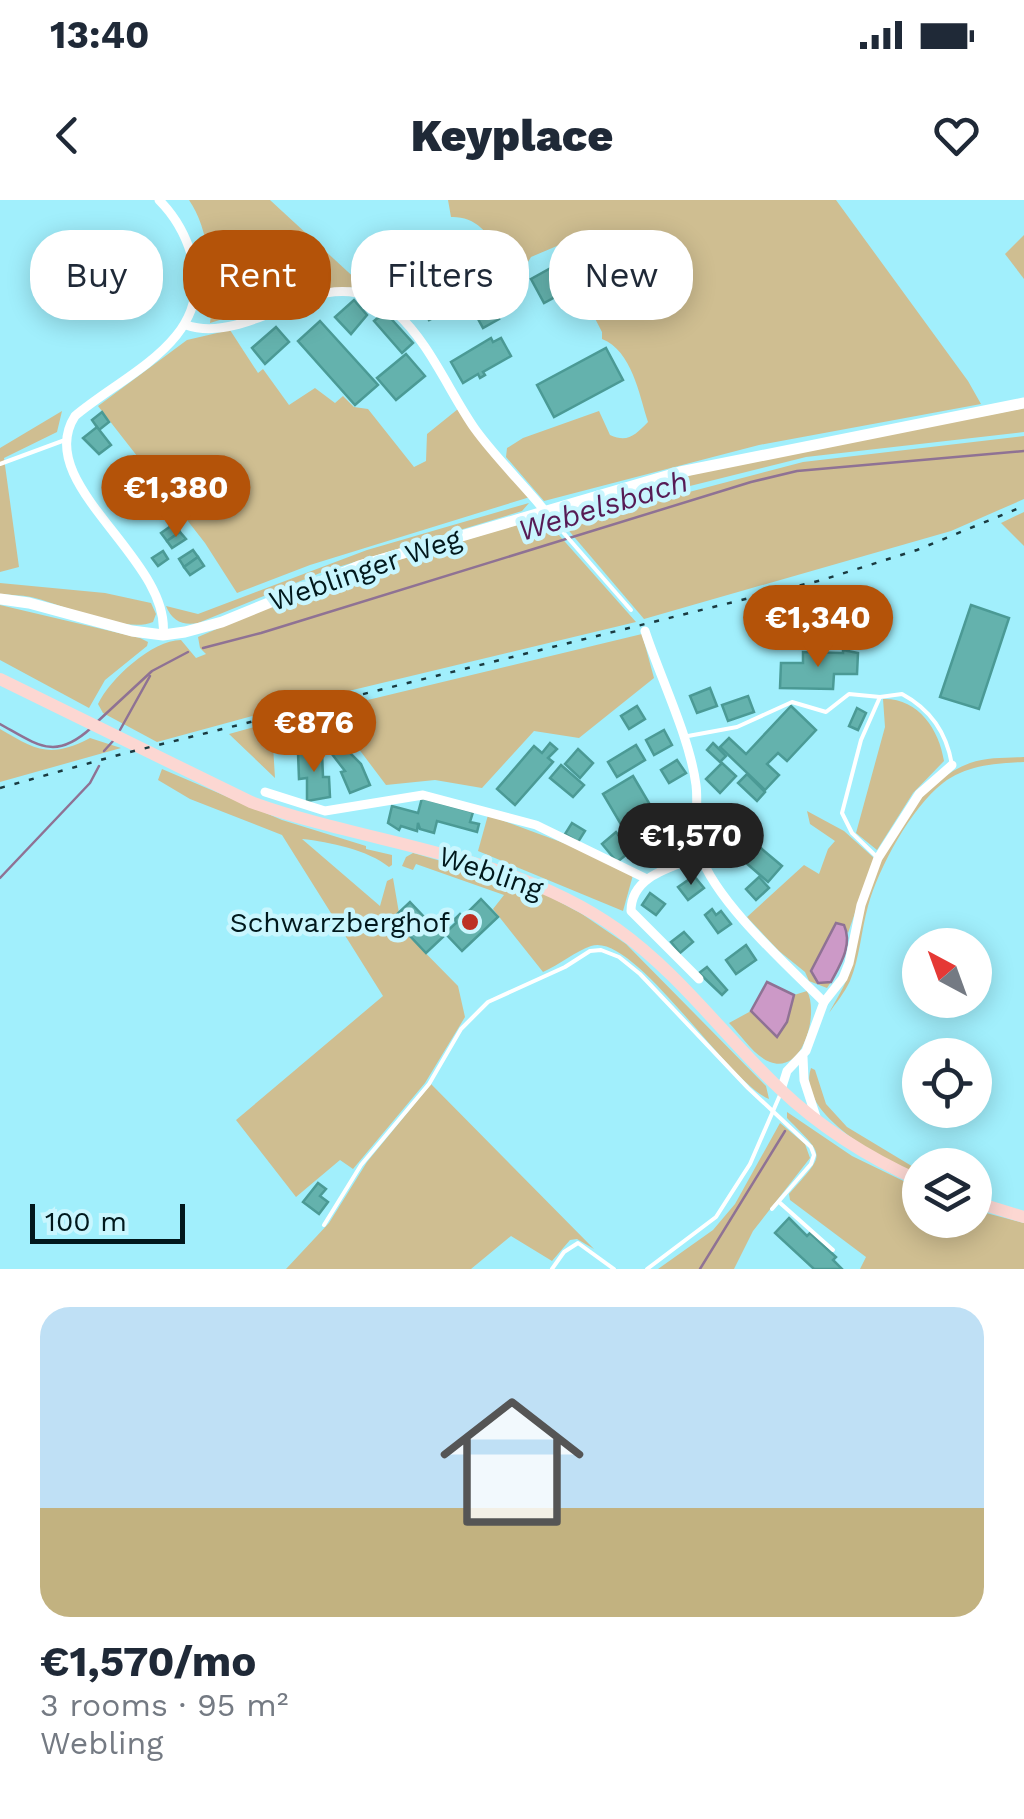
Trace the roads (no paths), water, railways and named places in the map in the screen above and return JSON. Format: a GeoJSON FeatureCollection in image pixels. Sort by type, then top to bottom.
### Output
{"type":"FeatureCollection","features":[{"type":"Feature","properties":{"kind":"main road","name":"Webling"},"geometry":{"type":"LineString","coordinates":[[0,679],[251,802],[341,830],[471,860],[539,885],[584,908],[645,951],[693,995],[781,1090],[856,1148],[902,1172]]}},
{"type":"Feature","properties":{"kind":"main road"},"geometry":{"type":"LineString","coordinates":[[992,1207],[1024,1216]]}},
{"type":"Feature","properties":{"kind":"street"},"geometry":{"type":"LineString","coordinates":[[159,200],[184,236],[196,276],[194,311],[186,325],[159,352],[75,416],[65,440],[72,474],[144,572],[165,620],[164,635]]}},
{"type":"Feature","properties":{"kind":"street"},"geometry":{"type":"LineString","coordinates":[[186,325],[206,331],[237,324],[318,295],[358,292],[374,296],[416,334],[476,430],[545,511]]}},
{"type":"Feature","properties":{"kind":"street","name":"Weblinger Weg"},"geometry":{"type":"LineString","coordinates":[[0,600],[29,603],[122,629],[164,635],[222,622],[360,566],[680,472],[1024,403]]}},
{"type":"Feature","properties":{"kind":"street"},"geometry":{"type":"LineString","coordinates":[[645,631],[696,785],[700,853],[727,899],[756,935],[824,1002]]}},
{"type":"Feature","properties":{"kind":"street"},"geometry":{"type":"LineString","coordinates":[[816,1119],[804,1080],[803,1056],[824,1002],[849,962],[860,905],[878,858],[918,794],[952,765]]}},
{"type":"Feature","properties":{"kind":"street","name":"Webling"},"geometry":{"type":"LineString","coordinates":[[265,792],[325,811],[423,795],[536,825],[646,878]]}},
{"type":"Feature","properties":{"kind":"street"},"geometry":{"type":"LineString","coordinates":[[699,979],[631,911],[633,898],[646,878],[700,853]]}},
{"type":"Feature","properties":{"kind":"street"},"geometry":{"type":"LineString","coordinates":[[781,1090],[787,1071],[803,1056]]}},
{"type":"Feature","properties":{"kind":"street"},"geometry":{"type":"LineString","coordinates":[[781,1090],[804,1070]]}},
{"type":"Feature","properties":{"kind":"lane"},"geometry":{"type":"LineString","coordinates":[[0,464],[65,440]]}},
{"type":"Feature","properties":{"kind":"lane"},"geometry":{"type":"LineString","coordinates":[[545,511],[631,610]]}},
{"type":"Feature","properties":{"kind":"lane"},"geometry":{"type":"LineString","coordinates":[[682,737],[736,727],[792,702],[826,712],[849,694],[902,694],[928,713],[943,733],[952,765]]}},
{"type":"Feature","properties":{"kind":"lane"},"geometry":{"type":"LineString","coordinates":[[878,858],[852,833],[842,813],[861,740],[880,697]]}},
{"type":"Feature","properties":{"kind":"lane"},"geometry":{"type":"LineString","coordinates":[[700,853],[728,841]]}},
{"type":"Feature","properties":{"kind":"lane"},"geometry":{"type":"LineString","coordinates":[[324,1224],[360,1165],[429,1084],[462,1029],[488,1002],[564,968],[590,951],[601,950],[619,957],[640,974],[748,1088],[807,1142],[814,1155],[810,1164],[772,1209]]}},
{"type":"Feature","properties":{"kind":"lane"},"geometry":{"type":"LineString","coordinates":[[647,1269],[716,1217],[750,1164],[776,1111],[781,1090]]}},
{"type":"Feature","properties":{"kind":"lane"},"geometry":{"type":"LineString","coordinates":[[779,1202],[833,1250]]}},
{"type":"Feature","properties":{"kind":"lane"},"geometry":{"type":"LineString","coordinates":[[552,1269],[564,1252],[578,1244],[614,1269]]}},
{"type":"Feature","properties":{"kind":"waterway","name":"Webelsbach"},"geometry":{"type":"LineString","coordinates":[[203,648],[751,482],[797,471],[1024,451]]}},
{"type":"Feature","properties":{"kind":"waterway","name":"Webelsbach"},"geometry":{"type":"LineString","coordinates":[[97,722],[152,671],[188,652]]}},
{"type":"Feature","properties":{"kind":"waterway"},"geometry":{"type":"LineString","coordinates":[[120,730],[150,676]]}},
{"type":"Feature","properties":{"kind":"waterway","name":"Webelsbach"},"geometry":{"type":"LineString","coordinates":[[0,724],[36,743],[56,747],[91,728]]}},
{"type":"Feature","properties":{"kind":"waterway"},"geometry":{"type":"LineString","coordinates":[[104,751],[113,741]]}},
{"type":"Feature","properties":{"kind":"waterway"},"geometry":{"type":"LineString","coordinates":[[0,878],[90,783],[99,766]]}},
{"type":"Feature","properties":{"kind":"waterway"},"geometry":{"type":"LineString","coordinates":[[700,1269],[785,1131]]}},
{"type":"Feature","properties":{"kind":"railway"},"geometry":{"type":"LineString","coordinates":[[0,788],[122,754],[822,580],[917,550],[1024,506]]}},
{"type":"Feature","properties":{"kind":"place","name":"Schwarzberghof"},"geometry":{"type":"Point","coordinates":[470,922]}}]}
